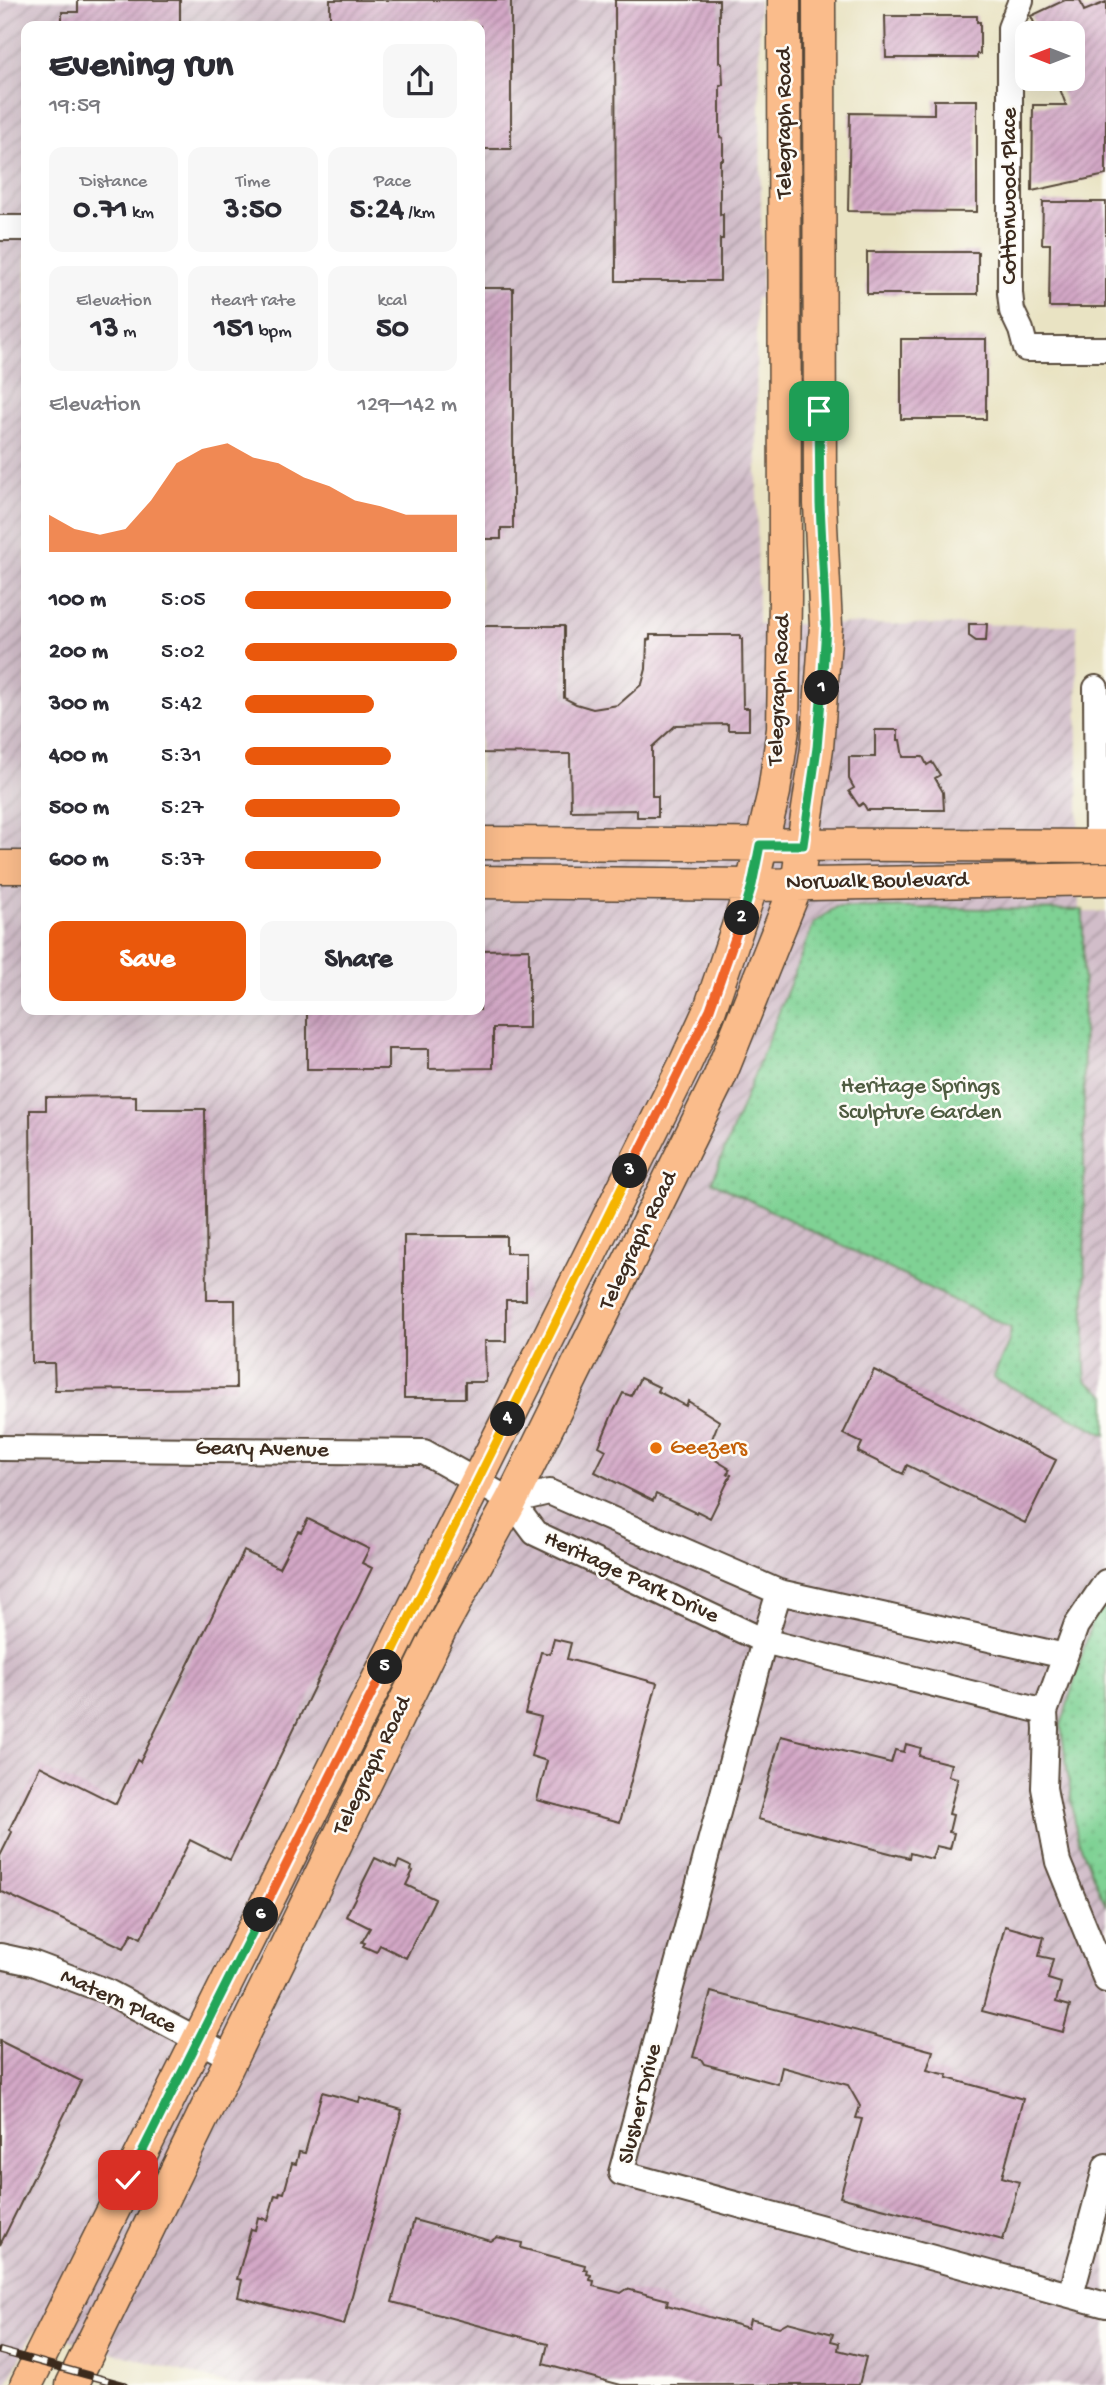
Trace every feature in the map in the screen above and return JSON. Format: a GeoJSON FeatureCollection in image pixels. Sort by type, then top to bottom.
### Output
{"type":"FeatureCollection","features":[{"type":"Feature","properties":{"kind":"main road","name":"Telegraph Road"},"geometry":{"type":"LineString","coordinates":[[26,2385],[710,1009],[752,885],[774,792],[783,729],[784,0]]}},
{"type":"Feature","properties":{"kind":"main road","name":"Telegraph Road"},"geometry":{"type":"LineString","coordinates":[[72,2385],[441,1628],[511,1501],[720,1076],[797,884],[817,748],[826,626],[820,504],[818,0]]}},
{"type":"Feature","properties":{"kind":"main road","name":"Norwalk Boulevard"},"geometry":{"type":"LineString","coordinates":[[485,843],[1102,846]]}},
{"type":"Feature","properties":{"kind":"main road"},"geometry":{"type":"LineString","coordinates":[[0,867],[21,867]]}},
{"type":"Feature","properties":{"kind":"main road","name":"Norwalk Boulevard"},"geometry":{"type":"LineString","coordinates":[[485,882],[752,885],[1106,879]]}},
{"type":"Feature","properties":{"kind":"street","name":"Cottonwood Place"},"geometry":{"type":"LineString","coordinates":[[1021,0],[1010,28],[1012,311],[1026,349],[1106,349]]}},
{"type":"Feature","properties":{"kind":"street"},"geometry":{"type":"LineString","coordinates":[[0,228],[21,228]]}},
{"type":"Feature","properties":{"kind":"street"},"geometry":{"type":"LineString","coordinates":[[1096,688],[1102,846]]}},
{"type":"Feature","properties":{"kind":"street","name":"Geary Avenue"},"geometry":{"type":"LineString","coordinates":[[0,1448],[424,1452],[511,1501]]}},
{"type":"Feature","properties":{"kind":"street","name":"Heritage Park Drive"},"geometry":{"type":"LineString","coordinates":[[1045,1712],[764,1641],[535,1533],[511,1501],[550,1492],[779,1592],[1065,1656]]}},
{"type":"Feature","properties":{"kind":"street"},"geometry":{"type":"LineString","coordinates":[[1106,1581],[1076,1626],[1045,1712],[1044,1788],[1058,1862],[1106,1980]]}},
{"type":"Feature","properties":{"kind":"street","name":"Slusher Drive"},"geometry":{"type":"LineString","coordinates":[[779,1592],[621,2173],[1106,2305]]}},
{"type":"Feature","properties":{"kind":"street","name":"Matern Place"},"geometry":{"type":"LineString","coordinates":[[0,1956],[32,1963],[106,1991],[232,2058]]}},
{"type":"Feature","properties":{"kind":"street"},"geometry":{"type":"LineString","coordinates":[[1071,2295],[1106,2166]]}},
{"type":"Feature","properties":{"kind":"shaded area"},"geometry":{"type":"Polygon","coordinates":[[[0,0],[759,0],[762,298],[756,298],[758,624],[1077,625],[1079,912],[1106,912],[1106,2385],[232,2385],[34,2331],[7,2385],[0,2385],[0,0]]]}},
{"type":"Feature","properties":{"kind":"green space","name":"Heritage Springs Sculpture Garden"},"geometry":{"type":"Polygon","coordinates":[[[836,907],[1083,910],[1085,1369],[1086,1381],[1106,1395],[1106,1435],[993,1378],[1009,1341],[1011,1328],[712,1182],[814,923],[836,907]]]}},
{"type":"Feature","properties":{"kind":"green space"},"geometry":{"type":"Polygon","coordinates":[[[1106,1604],[1106,1906],[1077,1837],[1061,1726],[1093,1618],[1106,1604]]]}},
{"type":"Feature","properties":{"kind":"building"},"geometry":{"type":"Polygon","coordinates":[[[78,0],[180,0],[180,21],[62,21],[62,12],[78,12],[78,0]]]}},
{"type":"Feature","properties":{"kind":"building"},"geometry":{"type":"Polygon","coordinates":[[[330,0],[511,0],[511,149],[485,149],[485,21],[330,21],[330,0]]]}},
{"type":"Feature","properties":{"kind":"building"},"geometry":{"type":"Polygon","coordinates":[[[615,0],[719,0],[719,62],[722,63],[723,85],[720,86],[723,160],[720,160],[720,215],[723,214],[723,239],[720,239],[720,281],[616,281],[615,0]]]}},
{"type":"Feature","properties":{"kind":"building"},"geometry":{"type":"Polygon","coordinates":[[[1065,0],[1080,0],[1084,11],[1106,2],[1106,175],[1032,191],[1033,105],[1066,105],[1061,91],[1085,91],[1085,21],[1033,21],[1031,16],[1065,0]]]}},
{"type":"Feature","properties":{"kind":"building"},"geometry":{"type":"Polygon","coordinates":[[[885,16],[977,16],[977,22],[980,22],[980,54],[977,54],[977,58],[886,58],[885,16]]]}},
{"type":"Feature","properties":{"kind":"building"},"geometry":{"type":"Polygon","coordinates":[[[934,100],[977,100],[977,212],[848,211],[850,113],[934,114],[934,100]]]}},
{"type":"Feature","properties":{"kind":"building"},"geometry":{"type":"Polygon","coordinates":[[[1043,202],[1106,202],[1106,307],[1049,307],[1050,244],[1042,244],[1043,202]]]}},
{"type":"Feature","properties":{"kind":"building"},"geometry":{"type":"Polygon","coordinates":[[[867,252],[978,252],[978,294],[867,294],[867,252]]]}},
{"type":"Feature","properties":{"kind":"building"},"geometry":{"type":"Polygon","coordinates":[[[485,288],[513,288],[513,528],[501,528],[501,539],[485,539],[485,288]]]}},
{"type":"Feature","properties":{"kind":"building"},"geometry":{"type":"Polygon","coordinates":[[[901,339],[986,339],[986,419],[901,419],[901,339]]]}},
{"type":"Feature","properties":{"kind":"building"},"geometry":{"type":"Polygon","coordinates":[[[969,624],[987,624],[986,641],[976,641],[969,636],[969,624]]]}},
{"type":"Feature","properties":{"kind":"building"},"geometry":{"type":"Polygon","coordinates":[[[485,626],[564,626],[564,698],[593,709],[618,705],[642,684],[646,669],[647,640],[650,635],[740,635],[743,708],[749,708],[749,730],[728,730],[728,724],[676,725],[652,747],[652,796],[658,796],[658,817],[637,817],[637,810],[571,811],[570,754],[485,753],[485,626]]]}},
{"type":"Feature","properties":{"kind":"building"},"geometry":{"type":"Polygon","coordinates":[[[875,730],[898,730],[903,757],[923,757],[927,765],[932,762],[940,775],[935,778],[943,792],[944,810],[867,810],[863,803],[859,806],[849,791],[854,788],[849,779],[849,757],[875,757],[875,730]]]}},
{"type":"Feature","properties":{"kind":"building"},"geometry":{"type":"Polygon","coordinates":[[[529,949],[529,1028],[493,1028],[493,1068],[429,1069],[429,1049],[388,1049],[388,1069],[307,1069],[307,1015],[485,1015],[485,950],[529,949]]]}},
{"type":"Feature","properties":{"kind":"building"},"geometry":{"type":"Polygon","coordinates":[[[136,1096],[136,1109],[205,1109],[207,1300],[235,1300],[236,1388],[55,1390],[54,1363],[32,1363],[30,1110],[46,1110],[46,1097],[136,1096]]]}},
{"type":"Feature","properties":{"kind":"building"},"geometry":{"type":"Polygon","coordinates":[[[404,1236],[506,1236],[506,1253],[526,1253],[526,1300],[506,1300],[506,1341],[485,1341],[486,1382],[465,1382],[465,1398],[404,1398],[404,1236]]]}},
{"type":"Feature","properties":{"kind":"building"},"geometry":{"type":"Polygon","coordinates":[[[874,1370],[1056,1460],[1025,1523],[907,1465],[903,1474],[858,1452],[862,1443],[843,1434],[874,1370]]]}},
{"type":"Feature","properties":{"kind":"building","name":"Geezers"},"geometry":{"type":"Polygon","coordinates":[[[640,1378],[659,1387],[657,1391],[686,1406],[688,1401],[719,1421],[706,1454],[730,1469],[727,1474],[731,1475],[710,1518],[656,1494],[653,1501],[595,1472],[606,1450],[599,1446],[611,1417],[623,1393],[631,1396],[640,1378]]]}},
{"type":"Feature","properties":{"kind":"building"},"geometry":{"type":"Polygon","coordinates":[[[308,1519],[369,1549],[362,1563],[372,1568],[230,1860],[190,1840],[141,1938],[132,1933],[124,1948],[0,1891],[0,1856],[12,1832],[9,1830],[40,1766],[116,1804],[137,1760],[140,1762],[244,1551],[279,1568],[298,1531],[301,1532],[308,1519]]]}},
{"type":"Feature","properties":{"kind":"building"},"geometry":{"type":"Polygon","coordinates":[[[554,1639],[571,1643],[567,1659],[657,1683],[620,1822],[537,1800],[547,1761],[531,1756],[541,1717],[525,1713],[541,1652],[550,1654],[554,1639]]]}},
{"type":"Feature","properties":{"kind":"building"},"geometry":{"type":"Polygon","coordinates":[[[781,1736],[891,1763],[895,1750],[904,1752],[906,1744],[921,1748],[919,1756],[951,1764],[948,1776],[958,1778],[949,1814],[953,1815],[949,1832],[954,1833],[950,1849],[936,1846],[932,1859],[910,1853],[909,1858],[758,1819],[781,1736]]]}},
{"type":"Feature","properties":{"kind":"building"},"geometry":{"type":"Polygon","coordinates":[[[375,1858],[396,1868],[399,1861],[412,1867],[413,1871],[406,1885],[435,1899],[406,1958],[380,1945],[376,1952],[363,1946],[365,1943],[362,1942],[370,1928],[346,1916],[375,1858]]]}},
{"type":"Feature","properties":{"kind":"building"},"geometry":{"type":"Polygon","coordinates":[[[1005,1926],[1044,1937],[1039,1956],[1053,1959],[1048,1979],[1061,1983],[1056,2002],[1070,2006],[1063,2032],[982,2011],[1005,1926]]]}},
{"type":"Feature","properties":{"kind":"building"},"geometry":{"type":"Polygon","coordinates":[[[711,1992],[933,2051],[927,2070],[1023,2099],[1002,2177],[1019,2182],[1003,2240],[840,2197],[862,2119],[856,2118],[860,2106],[848,2085],[782,2067],[778,2084],[704,2064],[701,2059],[693,2057],[711,1992]]]}},
{"type":"Feature","properties":{"kind":"building"},"geometry":{"type":"Polygon","coordinates":[[[0,2041],[81,2081],[0,2245],[0,2041]]]}},
{"type":"Feature","properties":{"kind":"building"},"geometry":{"type":"Polygon","coordinates":[[[322,2092],[359,2102],[360,2098],[402,2110],[344,2325],[238,2297],[242,2280],[237,2279],[251,2229],[255,2230],[258,2217],[268,2220],[275,2195],[284,2193],[292,2163],[296,2164],[299,2152],[305,2153],[322,2092]]]}},
{"type":"Feature","properties":{"kind":"building"},"geometry":{"type":"Polygon","coordinates":[[[414,2220],[491,2241],[497,2237],[522,2243],[521,2248],[585,2265],[587,2274],[591,2275],[590,2280],[594,2281],[593,2286],[621,2293],[627,2289],[668,2300],[667,2305],[748,2328],[750,2319],[779,2327],[788,2322],[833,2334],[831,2341],[839,2343],[838,2350],[866,2357],[859,2385],[621,2385],[543,2364],[548,2344],[392,2302],[414,2220]]]}},
{"type":"Feature","properties":{"kind":"railway"},"geometry":{"type":"LineString","coordinates":[[0,2351],[124,2385]]}},
{"type":"Feature","properties":{"kind":"place","name":"Geezers"},"geometry":{"type":"Point","coordinates":[656,1448]}},
{"type":"Feature","properties":{"kind":"route"},"geometry":{"type":"LineString","coordinates":[[128,2180],[684,1066],[732,951],[752,885],[760,845],[803,845],[817,748],[826,626],[819,411]]}}]}
